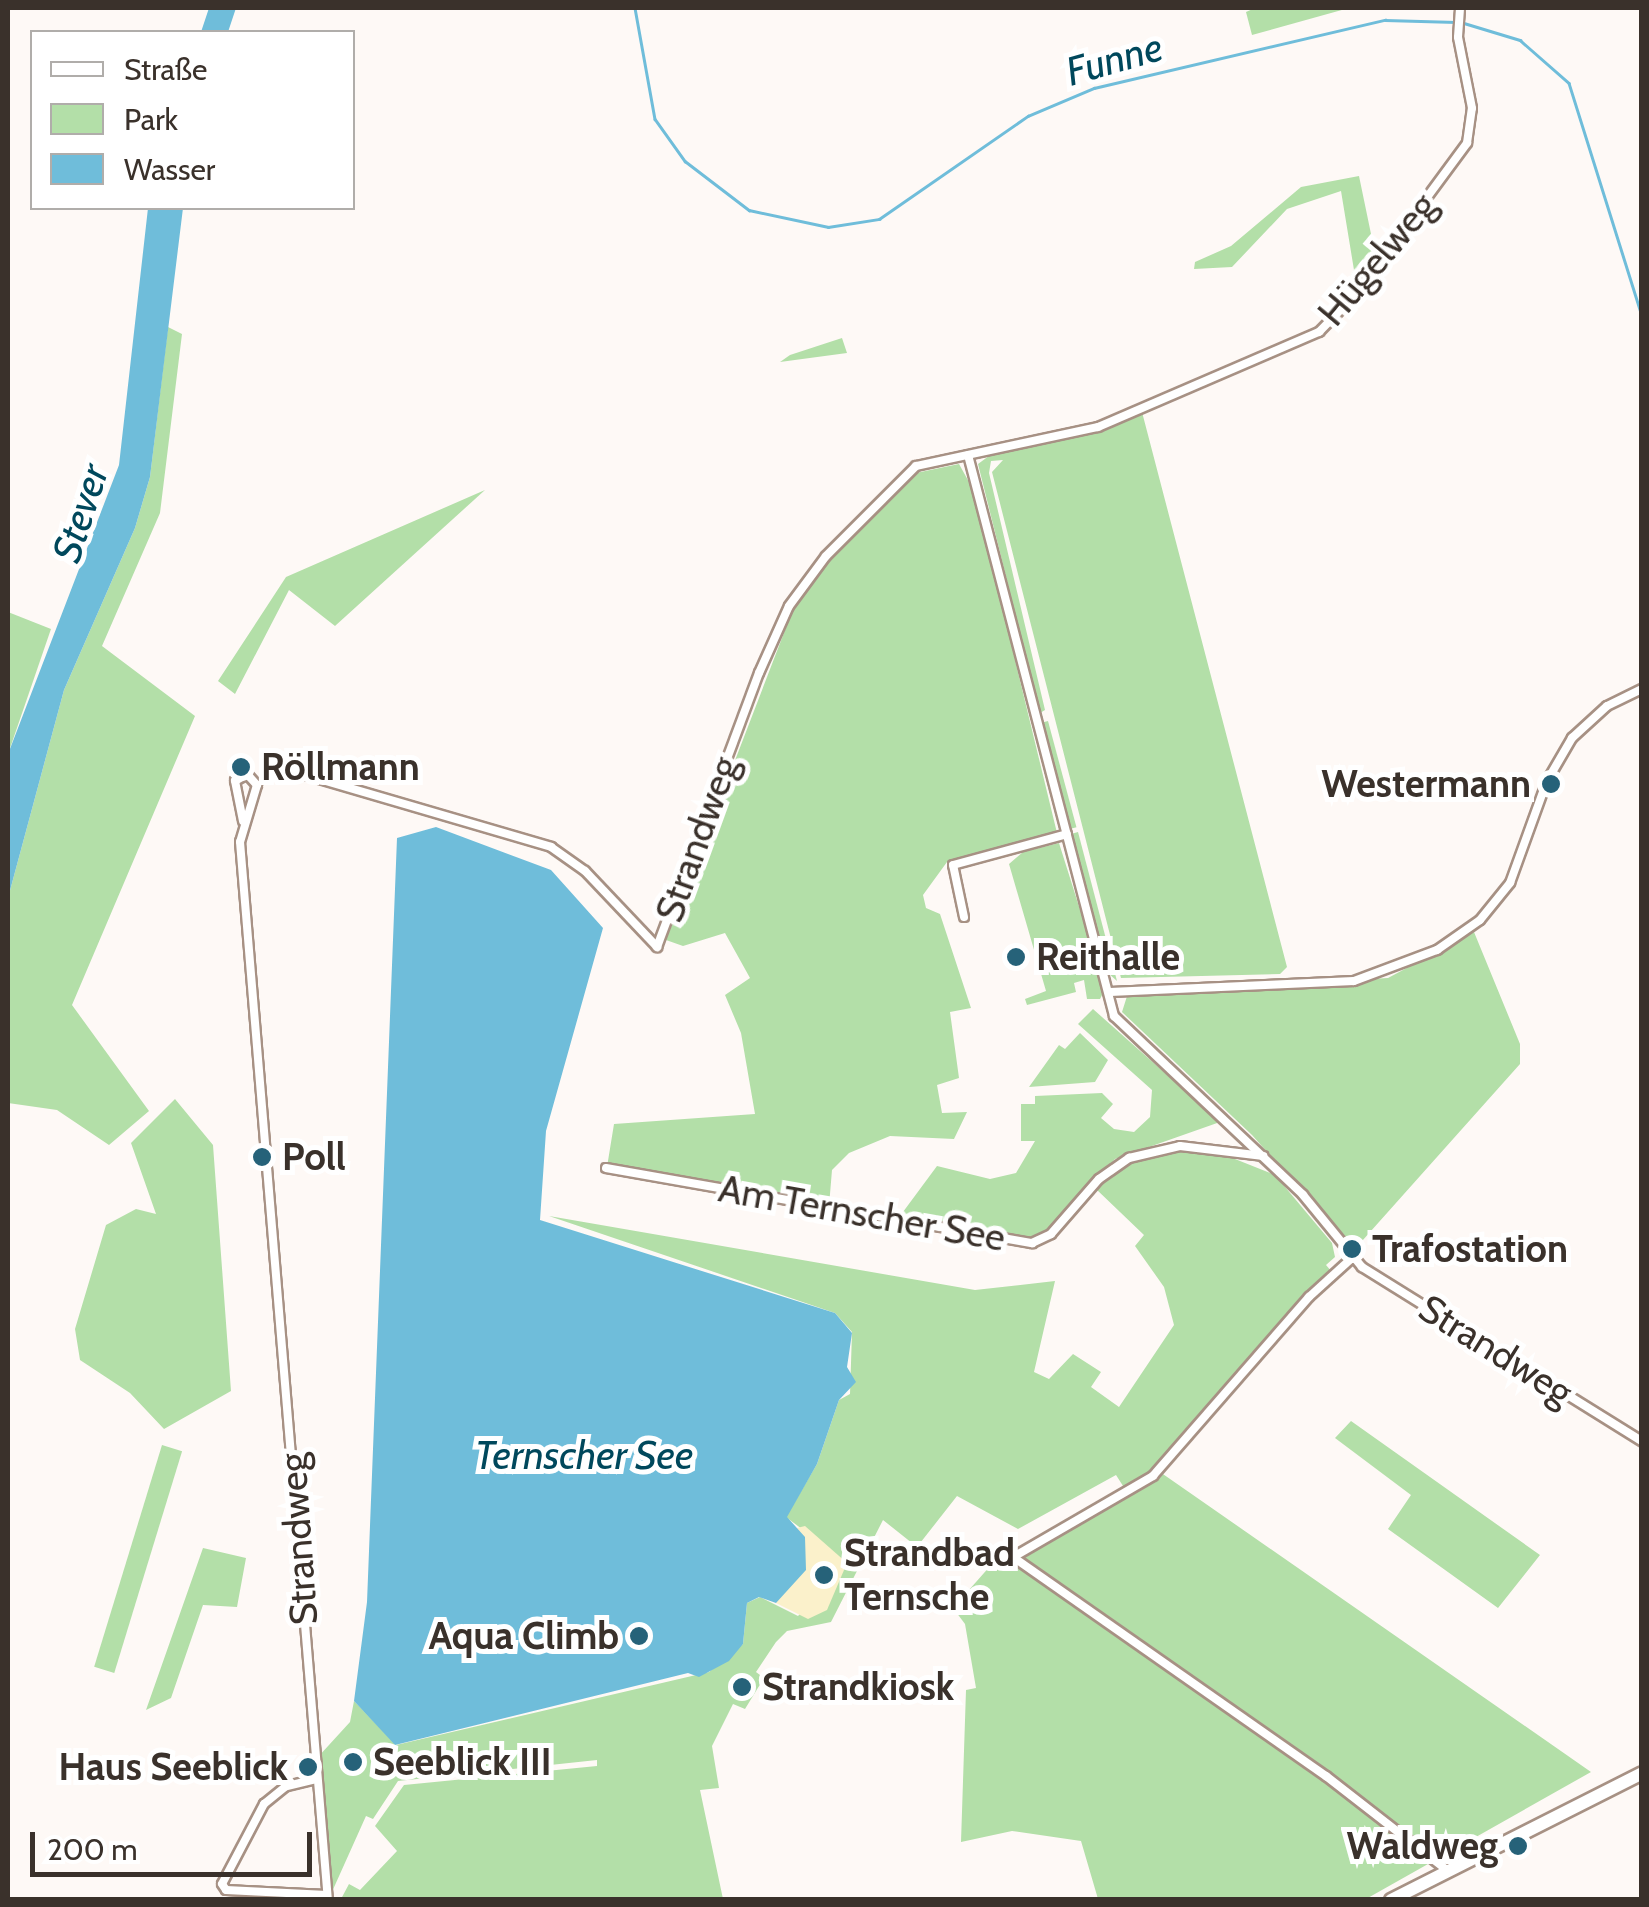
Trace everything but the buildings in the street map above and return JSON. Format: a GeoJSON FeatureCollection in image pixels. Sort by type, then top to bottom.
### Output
{"type":"FeatureCollection","features":[{"type":"Feature","properties":{"kind":"main road"},"geometry":{"type":"LineString","coordinates":[[1391,1900],[1642,1773]]}},
{"type":"Feature","properties":{"kind":"street","name":"Hügelweg"},"geometry":{"type":"LineString","coordinates":[[968,455],[1098,427],[1319,332],[1365,282],[1467,143],[1472,108],[1459,30],[1460,10]]}},
{"type":"Feature","properties":{"kind":"street","name":"Strandweg"},"geometry":{"type":"LineString","coordinates":[[271,764],[552,848],[585,871],[657,947],[790,606],[826,556],[906,472],[968,455],[1114,1016],[1264,1156],[1352,1258],[1642,1441]]}},
{"type":"Feature","properties":{"kind":"street"},"geometry":{"type":"LineString","coordinates":[[1110,992],[1354,981],[1436,950],[1480,920],[1510,883],[1546,781],[1572,738],[1607,706],[1642,688]]}},
{"type":"Feature","properties":{"kind":"street","name":"Strandweg"},"geometry":{"type":"LineString","coordinates":[[243,821],[257,785],[247,774],[235,782],[243,821],[327,1897],[226,1890],[222,1884],[264,1804],[285,1788],[316,1778]]}},
{"type":"Feature","properties":{"kind":"street"},"geometry":{"type":"LineString","coordinates":[[964,917],[953,865],[1068,834]]}},
{"type":"Feature","properties":{"kind":"street","name":"Am Ternscher See"},"geometry":{"type":"LineString","coordinates":[[606,1168],[1032,1243],[1052,1234],[1099,1180],[1129,1158],[1180,1146],[1264,1156]]}},
{"type":"Feature","properties":{"kind":"street"},"geometry":{"type":"LineString","coordinates":[[1352,1258],[1217,1400],[1152,1476],[1013,1557],[1432,1853],[1448,1871]]}},
{"type":"Feature","properties":{"kind":"green space"},"geometry":{"type":"Polygon","coordinates":[[[1255,8],[1349,8],[1252,35],[1246,12],[1255,8]]]}},
{"type":"Feature","properties":{"kind":"green space"},"geometry":{"type":"Polygon","coordinates":[[[1359,176],[1376,258],[1325,323],[1354,270],[1341,191],[1287,209],[1232,267],[1194,269],[1195,262],[1231,246],[1301,187],[1359,176]]]}},
{"type":"Feature","properties":{"kind":"green space"},"geometry":{"type":"Polygon","coordinates":[[[168,327],[182,334],[160,513],[102,646],[195,716],[72,1005],[149,1111],[109,1145],[57,1110],[8,1103],[8,898],[64,690],[135,528],[150,477],[168,327]]]}},
{"type":"Feature","properties":{"kind":"green space"},"geometry":{"type":"Polygon","coordinates":[[[842,338],[847,353],[780,362],[790,355],[842,338]]]}},
{"type":"Feature","properties":{"kind":"green space"},"geometry":{"type":"Polygon","coordinates":[[[1142,412],[1287,967],[1280,974],[1121,978],[992,472],[1003,460],[991,461],[989,473],[1045,710],[1040,713],[978,464],[993,453],[1087,434],[1142,412]]]}},
{"type":"Feature","properties":{"kind":"green space"},"geometry":{"type":"Polygon","coordinates":[[[959,464],[974,491],[1057,833],[947,862],[923,895],[926,908],[940,914],[971,1008],[950,1012],[959,1078],[937,1085],[942,1113],[967,1112],[954,1139],[890,1136],[849,1153],[832,1170],[829,1206],[607,1167],[614,1124],[755,1114],[741,1033],[725,995],[750,978],[725,933],[683,946],[666,940],[792,612],[817,573],[911,474],[959,464]]]}},
{"type":"Feature","properties":{"kind":"green space"},"geometry":{"type":"Polygon","coordinates":[[[485,490],[335,626],[289,590],[235,694],[218,681],[286,577],[485,490]]]}},
{"type":"Feature","properties":{"kind":"green space"},"geometry":{"type":"Polygon","coordinates":[[[8,612],[51,629],[8,754],[8,612]]]}},
{"type":"Feature","properties":{"kind":"green space"},"geometry":{"type":"Polygon","coordinates":[[[1048,721],[1076,827],[1071,829],[1042,723],[1048,721]]]}},
{"type":"Feature","properties":{"kind":"green space"},"geometry":{"type":"Polygon","coordinates":[[[1078,832],[1117,981],[1108,973],[1091,911],[1071,834],[1078,832]]]}},
{"type":"Feature","properties":{"kind":"green space"},"geometry":{"type":"Polygon","coordinates":[[[1059,843],[1105,989],[1100,999],[1087,999],[1084,980],[1074,983],[1076,992],[1027,1005],[1025,999],[1046,991],[1009,864],[1023,852],[1059,843]]]}},
{"type":"Feature","properties":{"kind":"green space"},"geometry":{"type":"Polygon","coordinates":[[[1474,932],[1520,1044],[1520,1064],[1354,1250],[1252,1135],[1122,1012],[1128,993],[1388,978],[1474,932]]]}},
{"type":"Feature","properties":{"kind":"green space"},"geometry":{"type":"Polygon","coordinates":[[[1093,1009],[1220,1122],[1115,1159],[1050,1232],[1032,1243],[900,1216],[937,1166],[990,1179],[1016,1173],[1035,1141],[1021,1141],[1021,1104],[1035,1104],[1035,1096],[1102,1093],[1113,1104],[1101,1118],[1114,1129],[1134,1132],[1150,1117],[1152,1090],[1078,1024],[1093,1009]]]}},
{"type":"Feature","properties":{"kind":"green space"},"geometry":{"type":"Polygon","coordinates":[[[1080,1033],[1108,1060],[1095,1082],[1029,1087],[1059,1045],[1065,1049],[1080,1033]]]}},
{"type":"Feature","properties":{"kind":"green space"},"geometry":{"type":"Polygon","coordinates":[[[175,1099],[213,1145],[231,1391],[164,1429],[130,1393],[80,1360],[75,1329],[106,1225],[136,1209],[156,1214],[131,1143],[175,1099]]]}},
{"type":"Feature","properties":{"kind":"green space"},"geometry":{"type":"Polygon","coordinates":[[[1177,1149],[1230,1157],[1275,1175],[1332,1243],[1335,1257],[1326,1265],[1332,1272],[1219,1391],[1160,1472],[1591,1772],[1366,1899],[1098,1899],[1081,1841],[1012,1831],[961,1842],[966,1690],[976,1688],[965,1624],[953,1608],[1007,1547],[1013,1552],[1125,1489],[1116,1475],[1018,1529],[957,1496],[917,1547],[883,1520],[831,1622],[787,1631],[776,1642],[756,1672],[764,1678],[745,1709],[733,1704],[712,1746],[719,1788],[700,1790],[723,1899],[341,1899],[349,1884],[360,1890],[397,1851],[375,1826],[404,1785],[597,1766],[597,1760],[398,1781],[373,1819],[366,1816],[331,1894],[318,1757],[350,1722],[354,1701],[396,1745],[709,1672],[743,1644],[747,1603],[760,1597],[798,1616],[847,1563],[786,1517],[817,1464],[839,1400],[850,1394],[852,1332],[835,1313],[549,1216],[975,1290],[1055,1281],[1034,1372],[1049,1379],[1073,1354],[1101,1372],[1091,1387],[1119,1407],[1174,1325],[1164,1287],[1135,1246],[1144,1235],[1096,1189],[1126,1163],[1177,1149]]]}},
{"type":"Feature","properties":{"kind":"green space"},"geometry":{"type":"Polygon","coordinates":[[[1351,1421],[1540,1555],[1498,1608],[1388,1529],[1411,1495],[1335,1438],[1351,1421]]]}},
{"type":"Feature","properties":{"kind":"green space"},"geometry":{"type":"Polygon","coordinates":[[[162,1445],[182,1451],[114,1673],[94,1667],[162,1445]]]}},
{"type":"Feature","properties":{"kind":"green space"},"geometry":{"type":"Polygon","coordinates":[[[203,1548],[246,1558],[237,1607],[203,1605],[171,1698],[146,1710],[203,1548]]]}},
{"type":"Feature","properties":{"kind":"sand","name":"Strandbad Ternsche"},"geometry":{"type":"Polygon","coordinates":[[[805,1526],[847,1563],[827,1610],[808,1619],[776,1603],[797,1528],[805,1526]]]}},
{"type":"Feature","properties":{"kind":"water"},"geometry":{"type":"Polygon","coordinates":[[[209,8],[236,8],[229,30],[202,30],[209,8]]]}},
{"type":"Feature","properties":{"kind":"water"},"geometry":{"type":"Polygon","coordinates":[[[148,210],[183,210],[150,477],[135,528],[64,690],[8,898],[8,754],[119,465],[148,210]]]}},
{"type":"Feature","properties":{"kind":"water","name":"Ternscher See"},"geometry":{"type":"Polygon","coordinates":[[[436,827],[551,870],[603,928],[546,1131],[540,1220],[835,1313],[852,1333],[847,1367],[856,1382],[839,1400],[817,1464],[787,1517],[805,1537],[806,1570],[776,1603],[759,1597],[747,1603],[743,1644],[729,1661],[699,1677],[688,1673],[395,1745],[354,1701],[367,1602],[397,838],[436,827]]]}},
{"type":"Feature","properties":{"kind":"waterway","name":"Funne"},"geometry":{"type":"LineString","coordinates":[[635,8],[655,119],[685,161],[749,210],[828,227],[879,219],[1028,116],[1094,88],[1385,20],[1456,22]]}},
{"type":"Feature","properties":{"kind":"waterway","name":"Funne"},"geometry":{"type":"LineString","coordinates":[[1464,23],[1520,40],[1569,83],[1642,316]]}},
{"type":"Feature","properties":{"kind":"place","name":"Röllmann"},"geometry":{"type":"Point","coordinates":[241,767]}},
{"type":"Feature","properties":{"kind":"place","name":"Westermann"},"geometry":{"type":"Point","coordinates":[1551,784]}},
{"type":"Feature","properties":{"kind":"place","name":"Reithalle"},"geometry":{"type":"Point","coordinates":[1016,957]}},
{"type":"Feature","properties":{"kind":"place","name":"Poll"},"geometry":{"type":"Point","coordinates":[262,1157]}},
{"type":"Feature","properties":{"kind":"place","name":"Trafostation"},"geometry":{"type":"Point","coordinates":[1352,1249]}},
{"type":"Feature","properties":{"kind":"place","name":"Strandbad Ternsche"},"geometry":{"type":"Point","coordinates":[824,1575]}},
{"type":"Feature","properties":{"kind":"place","name":"Aqua Climb"},"geometry":{"type":"Point","coordinates":[639,1636]}},
{"type":"Feature","properties":{"kind":"place","name":"Strandkiosk"},"geometry":{"type":"Point","coordinates":[742,1687]}},
{"type":"Feature","properties":{"kind":"place","name":"Seeblick III"},"geometry":{"type":"Point","coordinates":[353,1762]}},
{"type":"Feature","properties":{"kind":"place","name":"Haus Seeblick"},"geometry":{"type":"Point","coordinates":[308,1767]}},
{"type":"Feature","properties":{"kind":"place","name":"Waldweg"},"geometry":{"type":"Point","coordinates":[1518,1846]}},
{"type":"Feature","properties":{"kind":"water label","name":"Stever"},"geometry":{"type":"Point","coordinates":[80,513]}}]}
